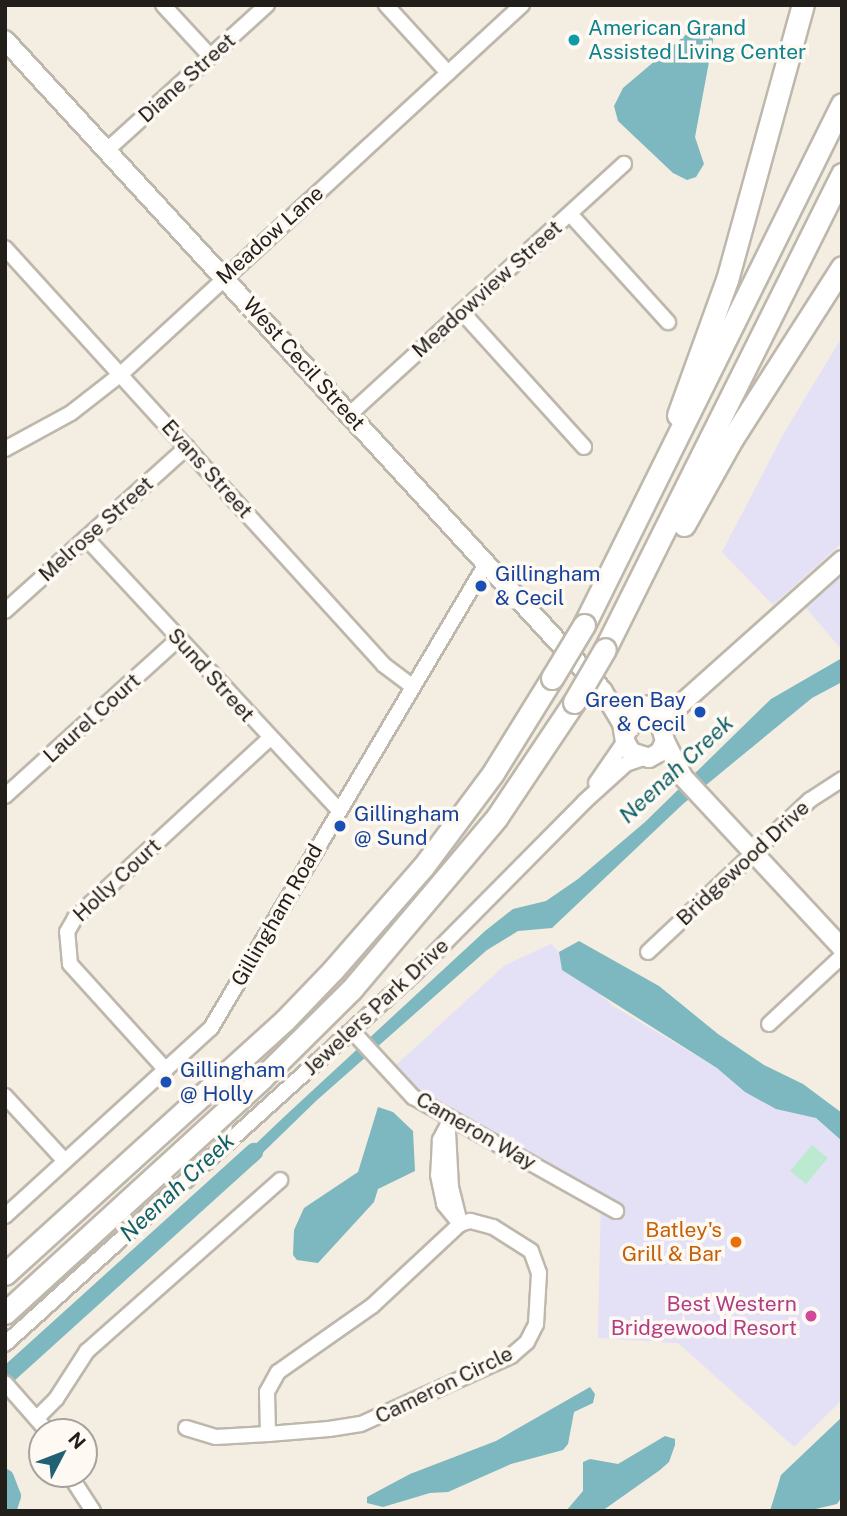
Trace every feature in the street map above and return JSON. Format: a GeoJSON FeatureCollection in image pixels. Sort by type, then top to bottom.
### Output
{"type":"FeatureCollection","features":[{"type":"Feature","properties":{"kind":"highway"},"geometry":{"type":"LineString","coordinates":[[647,503],[645,487],[680,411],[727,280],[803,5]]}},
{"type":"Feature","properties":{"kind":"highway"},"geometry":{"type":"LineString","coordinates":[[5,1274],[285,1020],[333,970],[423,867],[493,773],[584,625],[647,503],[842,104]]}},
{"type":"Feature","properties":{"kind":"highway"},"geometry":{"type":"LineString","coordinates":[[5,1313],[262,1078],[351,990],[497,817],[574,702],[619,625],[842,174]]}},
{"type":"Feature","properties":{"kind":"highway"},"geometry":{"type":"LineString","coordinates":[[619,625],[640,608],[732,439],[842,267]]}},
{"type":"Feature","properties":{"kind":"main road","name":"West Cecil Street"},"geometry":{"type":"LineString","coordinates":[[5,40],[603,690],[640,713]]}},
{"type":"Feature","properties":{"kind":"main road"},"geometry":{"type":"LineString","coordinates":[[842,560],[737,653],[665,704],[640,713],[631,723],[625,737],[631,752],[684,778],[842,948]]}},
{"type":"Feature","properties":{"kind":"main road"},"geometry":{"type":"LineString","coordinates":[[644,758],[660,752],[669,733],[739,661],[737,653]]}},
{"type":"Feature","properties":{"kind":"main road","name":"West Cecil Street"},"geometry":{"type":"LineString","coordinates":[[603,690],[625,737]]}},
{"type":"Feature","properties":{"kind":"main road"},"geometry":{"type":"LineString","coordinates":[[640,713],[660,723],[669,733],[684,778]]}},
{"type":"Feature","properties":{"kind":"street"},"geometry":{"type":"LineString","coordinates":[[163,5],[210,56]]}},
{"type":"Feature","properties":{"kind":"street","name":"Diane Street"},"geometry":{"type":"LineString","coordinates":[[107,150],[267,5]]}},
{"type":"Feature","properties":{"kind":"street"},"geometry":{"type":"LineString","coordinates":[[386,5],[448,73]]}},
{"type":"Feature","properties":{"kind":"street","name":"Meadow Lane"},"geometry":{"type":"LineString","coordinates":[[5,449],[71,412],[121,373],[522,5]]}},
{"type":"Feature","properties":{"kind":"street","name":"Meadowview Street"},"geometry":{"type":"LineString","coordinates":[[350,414],[624,164]]}},
{"type":"Feature","properties":{"kind":"street"},"geometry":{"type":"LineString","coordinates":[[570,214],[668,322]]}},
{"type":"Feature","properties":{"kind":"street","name":"Evans Street"},"geometry":{"type":"LineString","coordinates":[[5,247],[384,665],[412,686]]}},
{"type":"Feature","properties":{"kind":"street"},"geometry":{"type":"LineString","coordinates":[[462,312],[584,447]]}},
{"type":"Feature","properties":{"kind":"street","name":"Melrose Street"},"geometry":{"type":"LineString","coordinates":[[5,611],[187,447]]}},
{"type":"Feature","properties":{"kind":"street","name":"Sund Street"},"geometry":{"type":"LineString","coordinates":[[86,538],[269,738],[339,810]]}},
{"type":"Feature","properties":{"kind":"street","name":"Gillingham Road"},"geometry":{"type":"LineString","coordinates":[[5,1216],[166,1070],[215,1021],[486,564]]}},
{"type":"Feature","properties":{"kind":"street","name":"Laurel Court"},"geometry":{"type":"LineString","coordinates":[[5,796],[178,639]]}},
{"type":"Feature","properties":{"kind":"street","name":"Jewelers Park Drive"},"geometry":{"type":"LineString","coordinates":[[584,802],[625,737]]}},
{"type":"Feature","properties":{"kind":"street","name":"Holly Court"},"geometry":{"type":"LineString","coordinates":[[166,1070],[70,964],[65,948],[67,932],[75,918],[269,738]]}},
{"type":"Feature","properties":{"kind":"street","name":"Jewelers Park Drive"},"geometry":{"type":"LineString","coordinates":[[5,1344],[356,1035],[584,802],[625,764],[644,758]]}},
{"type":"Feature","properties":{"kind":"street","name":"Bridgewood Drive"},"geometry":{"type":"LineString","coordinates":[[648,952],[810,800],[842,779]]}},
{"type":"Feature","properties":{"kind":"street"},"geometry":{"type":"LineString","coordinates":[[769,1024],[842,956]]}},
{"type":"Feature","properties":{"kind":"street","name":"Cameron Way"},"geometry":{"type":"LineString","coordinates":[[356,1035],[413,1097],[449,1125],[616,1211]]}},
{"type":"Feature","properties":{"kind":"street"},"geometry":{"type":"LineString","coordinates":[[5,1096],[65,1161]]}},
{"type":"Feature","properties":{"kind":"street"},"geometry":{"type":"LineString","coordinates":[[268,1434],[267,1392],[278,1372],[372,1306],[460,1224],[449,1214],[439,1188],[440,1140],[449,1125]]}},
{"type":"Feature","properties":{"kind":"street"},"geometry":{"type":"LineString","coordinates":[[10,1388],[37,1418],[56,1399],[87,1351],[280,1180]]}},
{"type":"Feature","properties":{"kind":"street","name":"Cameron Circle"},"geometry":{"type":"LineString","coordinates":[[186,1428],[216,1437],[346,1427],[383,1417],[511,1356],[527,1342],[536,1324],[535,1258],[523,1244],[493,1227],[470,1221],[460,1224]]}},
{"type":"Feature","properties":{"kind":"street"},"geometry":{"type":"LineString","coordinates":[[78,1488],[93,1511]]}},
{"type":"Feature","properties":{"kind":"shaded area"},"geometry":{"type":"Polygon","coordinates":[[[842,337],[842,543],[773,605],[722,552],[784,433],[842,337]]]}},
{"type":"Feature","properties":{"kind":"shaded area"},"geometry":{"type":"Polygon","coordinates":[[[842,576],[842,650],[806,608],[842,576]]]}},
{"type":"Feature","properties":{"kind":"shaded area"},"geometry":{"type":"Polygon","coordinates":[[[551,944],[559,952],[562,970],[587,982],[613,1006],[717,1068],[761,1101],[816,1118],[842,1141],[842,1400],[794,1447],[678,1343],[598,1338],[601,1192],[416,1092],[394,1067],[505,965],[551,944]]]}},
{"type":"Feature","properties":{"kind":"green space"},"geometry":{"type":"Polygon","coordinates":[[[812,1145],[828,1158],[806,1184],[790,1171],[812,1145]]]}},
{"type":"Feature","properties":{"kind":"water"},"geometry":{"type":"Polygon","coordinates":[[[716,24],[695,137],[704,164],[696,177],[687,180],[673,173],[618,121],[614,106],[623,88],[689,32],[696,35],[716,24]]]}},
{"type":"Feature","properties":{"kind":"water"},"geometry":{"type":"Polygon","coordinates":[[[842,658],[842,682],[812,698],[683,804],[552,928],[518,931],[487,950],[316,1101],[245,1170],[238,1167],[242,1157],[485,931],[513,909],[546,901],[578,879],[645,822],[771,699],[842,658]]]}},
{"type":"Feature","properties":{"kind":"water"},"geometry":{"type":"Polygon","coordinates":[[[579,941],[659,986],[718,1034],[764,1065],[803,1084],[842,1113],[842,1141],[816,1118],[776,1109],[745,1092],[717,1068],[562,970],[559,952],[579,941]]]}},
{"type":"Feature","properties":{"kind":"water"},"geometry":{"type":"Polygon","coordinates":[[[378,1107],[393,1112],[413,1131],[415,1171],[378,1189],[374,1202],[318,1263],[297,1260],[293,1255],[294,1230],[304,1208],[358,1172],[378,1107]]]}},
{"type":"Feature","properties":{"kind":"water"},"geometry":{"type":"Polygon","coordinates":[[[590,1387],[595,1394],[593,1403],[574,1412],[568,1444],[563,1450],[511,1464],[448,1492],[430,1493],[383,1507],[367,1503],[367,1497],[410,1474],[496,1441],[590,1387]]]}},
{"type":"Feature","properties":{"kind":"water"},"geometry":{"type":"Polygon","coordinates":[[[842,1417],[842,1497],[837,1504],[807,1511],[770,1511],[781,1475],[842,1417]]]}},
{"type":"Feature","properties":{"kind":"water"},"geometry":{"type":"Polygon","coordinates":[[[665,1436],[675,1439],[675,1445],[669,1462],[660,1470],[602,1511],[566,1511],[583,1491],[583,1462],[590,1459],[618,1464],[665,1436]]]}},
{"type":"Feature","properties":{"kind":"waterway","name":"Neenah Creek"},"geometry":{"type":"LineString","coordinates":[[5,1377],[254,1152]]}},
{"type":"Feature","properties":{"kind":"waterway","name":"Neenah Creek"},"geometry":{"type":"LineString","coordinates":[[5,1478],[12,1496],[7,1511]]}},
{"type":"Feature","properties":{"kind":"place","name":"American Grand Assisted Living Center"},"geometry":{"type":"Point","coordinates":[574,40]}},
{"type":"Feature","properties":{"kind":"place","name":"Gillingham & Cecil"},"geometry":{"type":"Point","coordinates":[481,586]}},
{"type":"Feature","properties":{"kind":"place","name":"Green Bay & Cecil"},"geometry":{"type":"Point","coordinates":[700,712]}},
{"type":"Feature","properties":{"kind":"place","name":"Gillingham @ Sund"},"geometry":{"type":"Point","coordinates":[340,826]}},
{"type":"Feature","properties":{"kind":"place","name":"Gillingham @ Holly"},"geometry":{"type":"Point","coordinates":[166,1082]}},
{"type":"Feature","properties":{"kind":"place","name":"Batley's Grill & Bar"},"geometry":{"type":"Point","coordinates":[736,1242]}},
{"type":"Feature","properties":{"kind":"place","name":"Best Western Bridgewood Resort"},"geometry":{"type":"Point","coordinates":[811,1316]}}]}
